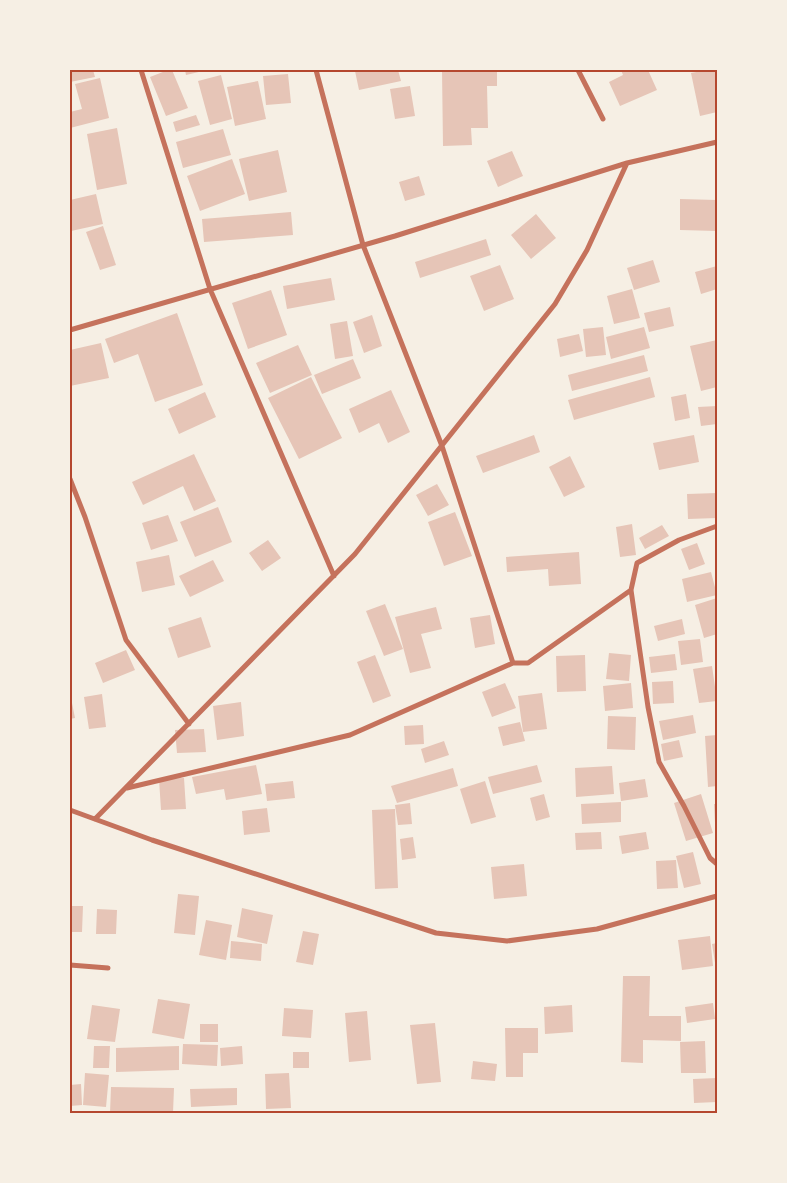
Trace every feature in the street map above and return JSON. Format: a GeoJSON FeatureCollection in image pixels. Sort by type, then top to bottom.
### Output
{"type":"FeatureCollection","features":[{"type":"Feature","properties":{"kind":"street"},"geometry":{"type":"LineString","coordinates":[[141,70],[210,289],[334,576]]}},
{"type":"Feature","properties":{"kind":"street"},"geometry":{"type":"LineString","coordinates":[[316,70],[363,245],[442,446],[513,663]]}},
{"type":"Feature","properties":{"kind":"street"},"geometry":{"type":"LineString","coordinates":[[578,70],[603,119]]}},
{"type":"Feature","properties":{"kind":"street"},"geometry":{"type":"LineString","coordinates":[[70,330],[363,245],[627,163],[717,142]]}},
{"type":"Feature","properties":{"kind":"street"},"geometry":{"type":"LineString","coordinates":[[96,819],[355,554],[555,304],[587,250],[627,163]]}},
{"type":"Feature","properties":{"kind":"street"},"geometry":{"type":"LineString","coordinates":[[70,479],[85,517],[126,640],[189,724]]}},
{"type":"Feature","properties":{"kind":"street"},"geometry":{"type":"LineString","coordinates":[[717,526],[679,540],[637,563],[630,590],[648,707],[659,762],[710,858],[717,864]]}},
{"type":"Feature","properties":{"kind":"street"},"geometry":{"type":"LineString","coordinates":[[126,788],[350,735],[513,663],[528,663],[630,590]]}},
{"type":"Feature","properties":{"kind":"street"},"geometry":{"type":"LineString","coordinates":[[70,810],[152,840],[436,934],[507,941],[597,929],[717,896]]}},
{"type":"Feature","properties":{"kind":"street"},"geometry":{"type":"LineString","coordinates":[[70,964],[108,968]]}},
{"type":"Feature","properties":{"kind":"building"},"geometry":{"type":"Polygon","coordinates":[[[70,70],[93,70],[95,77],[70,82],[70,70]]]}},
{"type":"Feature","properties":{"kind":"building"},"geometry":{"type":"Polygon","coordinates":[[[172,70],[188,108],[166,116],[150,77],[172,70]]]}},
{"type":"Feature","properties":{"kind":"building"},"geometry":{"type":"Polygon","coordinates":[[[185,70],[203,70],[203,71],[186,75],[185,70]]]}},
{"type":"Feature","properties":{"kind":"building"},"geometry":{"type":"Polygon","coordinates":[[[398,70],[401,81],[359,90],[355,71],[398,70]]]}},
{"type":"Feature","properties":{"kind":"building"},"geometry":{"type":"Polygon","coordinates":[[[442,70],[497,70],[497,86],[487,86],[488,128],[471,128],[472,145],[443,146],[442,70]]]}},
{"type":"Feature","properties":{"kind":"building"},"geometry":{"type":"Polygon","coordinates":[[[621,70],[648,70],[657,90],[620,106],[609,82],[623,75],[621,70]]]}},
{"type":"Feature","properties":{"kind":"building"},"geometry":{"type":"Polygon","coordinates":[[[717,70],[717,112],[700,116],[691,73],[717,70]]]}},
{"type":"Feature","properties":{"kind":"building"},"geometry":{"type":"Polygon","coordinates":[[[288,74],[291,103],[266,105],[263,76],[288,74]]]}},
{"type":"Feature","properties":{"kind":"building"},"geometry":{"type":"Polygon","coordinates":[[[221,75],[232,119],[210,125],[198,81],[221,75]]]}},
{"type":"Feature","properties":{"kind":"building"},"geometry":{"type":"Polygon","coordinates":[[[100,78],[109,118],[70,128],[70,112],[82,109],[75,84],[100,78]]]}},
{"type":"Feature","properties":{"kind":"building"},"geometry":{"type":"Polygon","coordinates":[[[258,81],[266,119],[235,126],[227,87],[258,81]]]}},
{"type":"Feature","properties":{"kind":"building"},"geometry":{"type":"Polygon","coordinates":[[[410,86],[415,116],[395,119],[390,89],[410,86]]]}},
{"type":"Feature","properties":{"kind":"building"},"geometry":{"type":"Polygon","coordinates":[[[196,115],[200,125],[176,132],[173,122],[196,115]]]}},
{"type":"Feature","properties":{"kind":"building"},"geometry":{"type":"Polygon","coordinates":[[[117,128],[127,184],[97,190],[87,134],[117,128]]]}},
{"type":"Feature","properties":{"kind":"building"},"geometry":{"type":"Polygon","coordinates":[[[223,129],[231,155],[183,168],[176,142],[223,129]]]}},
{"type":"Feature","properties":{"kind":"building"},"geometry":{"type":"Polygon","coordinates":[[[278,150],[287,192],[249,201],[239,159],[278,150]]]}},
{"type":"Feature","properties":{"kind":"building"},"geometry":{"type":"Polygon","coordinates":[[[512,151],[523,176],[498,187],[487,161],[512,151]]]}},
{"type":"Feature","properties":{"kind":"building"},"geometry":{"type":"Polygon","coordinates":[[[232,159],[245,194],[200,211],[187,176],[232,159]]]}},
{"type":"Feature","properties":{"kind":"building"},"geometry":{"type":"Polygon","coordinates":[[[419,176],[425,195],[405,201],[399,182],[419,176]]]}},
{"type":"Feature","properties":{"kind":"building"},"geometry":{"type":"Polygon","coordinates":[[[96,194],[103,224],[71,231],[70,200],[96,194]]]}},
{"type":"Feature","properties":{"kind":"building"},"geometry":{"type":"Polygon","coordinates":[[[680,199],[717,200],[717,231],[680,230],[680,199]]]}},
{"type":"Feature","properties":{"kind":"building"},"geometry":{"type":"Polygon","coordinates":[[[291,212],[293,235],[204,242],[202,219],[291,212]]]}},
{"type":"Feature","properties":{"kind":"building"},"geometry":{"type":"Polygon","coordinates":[[[536,214],[556,238],[531,259],[511,235],[536,214]]]}},
{"type":"Feature","properties":{"kind":"building"},"geometry":{"type":"Polygon","coordinates":[[[103,226],[116,265],[100,270],[86,232],[103,226]]]}},
{"type":"Feature","properties":{"kind":"building"},"geometry":{"type":"Polygon","coordinates":[[[486,239],[491,255],[420,278],[415,262],[486,239]]]}},
{"type":"Feature","properties":{"kind":"building"},"geometry":{"type":"Polygon","coordinates":[[[653,260],[660,282],[634,290],[627,268],[653,260]]]}},
{"type":"Feature","properties":{"kind":"building"},"geometry":{"type":"Polygon","coordinates":[[[500,265],[514,299],[484,311],[470,276],[500,265]]]}},
{"type":"Feature","properties":{"kind":"building"},"geometry":{"type":"Polygon","coordinates":[[[717,266],[717,289],[701,294],[695,272],[717,266]]]}},
{"type":"Feature","properties":{"kind":"building"},"geometry":{"type":"Polygon","coordinates":[[[331,278],[335,300],[287,309],[283,286],[331,278]]]}},
{"type":"Feature","properties":{"kind":"building"},"geometry":{"type":"Polygon","coordinates":[[[632,289],[640,318],[614,324],[607,296],[632,289]]]}},
{"type":"Feature","properties":{"kind":"building"},"geometry":{"type":"Polygon","coordinates":[[[271,290],[287,335],[248,349],[232,303],[271,290]]]}},
{"type":"Feature","properties":{"kind":"building"},"geometry":{"type":"Polygon","coordinates":[[[670,307],[674,326],[649,332],[644,313],[670,307]]]}},
{"type":"Feature","properties":{"kind":"building"},"geometry":{"type":"Polygon","coordinates":[[[177,313],[203,385],[155,402],[138,354],[114,363],[105,339],[177,313]]]}},
{"type":"Feature","properties":{"kind":"building"},"geometry":{"type":"Polygon","coordinates":[[[372,315],[382,346],[364,353],[353,322],[372,315]]]}},
{"type":"Feature","properties":{"kind":"building"},"geometry":{"type":"Polygon","coordinates":[[[347,321],[353,356],[335,359],[330,324],[347,321]]]}},
{"type":"Feature","properties":{"kind":"building"},"geometry":{"type":"Polygon","coordinates":[[[603,327],[606,355],[586,357],[583,329],[603,327]]]}},
{"type":"Feature","properties":{"kind":"building"},"geometry":{"type":"Polygon","coordinates":[[[644,327],[650,348],[611,359],[606,337],[644,327]]]}},
{"type":"Feature","properties":{"kind":"building"},"geometry":{"type":"Polygon","coordinates":[[[579,334],[583,351],[560,357],[557,339],[579,334]]]}},
{"type":"Feature","properties":{"kind":"building"},"geometry":{"type":"Polygon","coordinates":[[[717,340],[717,387],[701,391],[690,346],[717,340]]]}},
{"type":"Feature","properties":{"kind":"building"},"geometry":{"type":"Polygon","coordinates":[[[101,343],[109,378],[70,386],[70,350],[101,343]]]}},
{"type":"Feature","properties":{"kind":"building"},"geometry":{"type":"Polygon","coordinates":[[[298,345],[312,375],[270,393],[256,363],[298,345]]]}},
{"type":"Feature","properties":{"kind":"building"},"geometry":{"type":"Polygon","coordinates":[[[644,355],[648,371],[572,391],[568,375],[644,355]]]}},
{"type":"Feature","properties":{"kind":"building"},"geometry":{"type":"Polygon","coordinates":[[[353,359],[361,378],[322,394],[314,375],[353,359]]]}},
{"type":"Feature","properties":{"kind":"building"},"geometry":{"type":"Polygon","coordinates":[[[311,377],[342,438],[299,459],[268,398],[311,377]]]}},
{"type":"Feature","properties":{"kind":"building"},"geometry":{"type":"Polygon","coordinates":[[[650,377],[655,397],[574,420],[568,400],[650,377]]]}},
{"type":"Feature","properties":{"kind":"building"},"geometry":{"type":"Polygon","coordinates":[[[391,390],[410,432],[388,443],[379,423],[359,433],[349,409],[391,390]]]}},
{"type":"Feature","properties":{"kind":"building"},"geometry":{"type":"Polygon","coordinates":[[[205,392],[216,417],[179,434],[168,409],[205,392]]]}},
{"type":"Feature","properties":{"kind":"building"},"geometry":{"type":"Polygon","coordinates":[[[686,394],[690,418],[675,421],[671,397],[686,394]]]}},
{"type":"Feature","properties":{"kind":"building"},"geometry":{"type":"Polygon","coordinates":[[[717,406],[717,424],[701,426],[698,407],[717,406]]]}},
{"type":"Feature","properties":{"kind":"building"},"geometry":{"type":"Polygon","coordinates":[[[534,435],[540,452],[483,473],[476,456],[534,435]]]}},
{"type":"Feature","properties":{"kind":"building"},"geometry":{"type":"Polygon","coordinates":[[[694,435],[699,462],[659,470],[653,443],[694,435]]]}},
{"type":"Feature","properties":{"kind":"building"},"geometry":{"type":"Polygon","coordinates":[[[194,454],[216,501],[194,511],[183,486],[143,505],[132,482],[194,454]]]}},
{"type":"Feature","properties":{"kind":"building"},"geometry":{"type":"Polygon","coordinates":[[[570,456],[585,487],[564,497],[549,467],[570,456]]]}},
{"type":"Feature","properties":{"kind":"building"},"geometry":{"type":"Polygon","coordinates":[[[437,484],[449,505],[428,516],[416,495],[437,484]]]}},
{"type":"Feature","properties":{"kind":"building"},"geometry":{"type":"Polygon","coordinates":[[[717,493],[717,518],[688,519],[687,494],[717,493]]]}},
{"type":"Feature","properties":{"kind":"building"},"geometry":{"type":"Polygon","coordinates":[[[218,507],[232,542],[195,557],[180,522],[218,507]]]}},
{"type":"Feature","properties":{"kind":"building"},"geometry":{"type":"Polygon","coordinates":[[[455,512],[472,556],[444,566],[428,522],[455,512]]]}},
{"type":"Feature","properties":{"kind":"building"},"geometry":{"type":"Polygon","coordinates":[[[168,515],[178,541],[151,550],[142,523],[168,515]]]}},
{"type":"Feature","properties":{"kind":"building"},"geometry":{"type":"Polygon","coordinates":[[[632,524],[636,555],[620,557],[616,527],[632,524]]]}},
{"type":"Feature","properties":{"kind":"building"},"geometry":{"type":"Polygon","coordinates":[[[662,525],[669,536],[645,549],[639,538],[662,525]]]}},
{"type":"Feature","properties":{"kind":"building"},"geometry":{"type":"Polygon","coordinates":[[[268,540],[281,558],[262,571],[249,553],[268,540]]]}},
{"type":"Feature","properties":{"kind":"building"},"geometry":{"type":"Polygon","coordinates":[[[697,543],[705,564],[689,570],[681,549],[697,543]]]}},
{"type":"Feature","properties":{"kind":"building"},"geometry":{"type":"Polygon","coordinates":[[[579,552],[581,584],[549,586],[548,569],[507,572],[506,557],[579,552]]]}},
{"type":"Feature","properties":{"kind":"building"},"geometry":{"type":"Polygon","coordinates":[[[169,555],[175,585],[142,592],[136,562],[169,555]]]}},
{"type":"Feature","properties":{"kind":"building"},"geometry":{"type":"Polygon","coordinates":[[[213,560],[224,581],[190,597],[179,576],[213,560]]]}},
{"type":"Feature","properties":{"kind":"building"},"geometry":{"type":"Polygon","coordinates":[[[711,572],[717,595],[687,602],[682,579],[711,572]]]}},
{"type":"Feature","properties":{"kind":"building"},"geometry":{"type":"Polygon","coordinates":[[[717,598],[717,634],[704,638],[695,605],[717,598]]]}},
{"type":"Feature","properties":{"kind":"building"},"geometry":{"type":"Polygon","coordinates":[[[385,604],[403,649],[384,656],[366,611],[385,604]]]}},
{"type":"Feature","properties":{"kind":"building"},"geometry":{"type":"Polygon","coordinates":[[[436,607],[442,629],[421,634],[431,668],[410,673],[395,617],[436,607]]]}},
{"type":"Feature","properties":{"kind":"building"},"geometry":{"type":"Polygon","coordinates":[[[490,615],[495,644],[475,648],[470,618],[490,615]]]}},
{"type":"Feature","properties":{"kind":"building"},"geometry":{"type":"Polygon","coordinates":[[[201,617],[211,647],[178,658],[168,628],[201,617]]]}},
{"type":"Feature","properties":{"kind":"building"},"geometry":{"type":"Polygon","coordinates":[[[682,619],[685,634],[658,641],[654,626],[682,619]]]}},
{"type":"Feature","properties":{"kind":"building"},"geometry":{"type":"Polygon","coordinates":[[[700,639],[703,662],[681,665],[678,641],[700,639]]]}},
{"type":"Feature","properties":{"kind":"building"},"geometry":{"type":"Polygon","coordinates":[[[126,650],[135,670],[103,683],[95,663],[126,650]]]}},
{"type":"Feature","properties":{"kind":"building"},"geometry":{"type":"Polygon","coordinates":[[[609,653],[631,655],[629,681],[606,679],[609,653]]]}},
{"type":"Feature","properties":{"kind":"building"},"geometry":{"type":"Polygon","coordinates":[[[675,654],[677,670],[651,673],[649,657],[675,654]]]}},
{"type":"Feature","properties":{"kind":"building"},"geometry":{"type":"Polygon","coordinates":[[[375,655],[391,696],[373,703],[357,662],[375,655]]]}},
{"type":"Feature","properties":{"kind":"building"},"geometry":{"type":"Polygon","coordinates":[[[585,655],[586,691],[557,692],[556,656],[585,655]]]}},
{"type":"Feature","properties":{"kind":"building"},"geometry":{"type":"Polygon","coordinates":[[[712,666],[717,701],[699,703],[693,669],[712,666]]]}},
{"type":"Feature","properties":{"kind":"building"},"geometry":{"type":"Polygon","coordinates":[[[673,681],[674,703],[653,704],[652,682],[673,681]]]}},
{"type":"Feature","properties":{"kind":"building"},"geometry":{"type":"Polygon","coordinates":[[[505,683],[516,708],[492,717],[482,692],[505,683]]]}},
{"type":"Feature","properties":{"kind":"building"},"geometry":{"type":"Polygon","coordinates":[[[631,683],[633,708],[605,711],[603,686],[631,683]]]}},
{"type":"Feature","properties":{"kind":"building"},"geometry":{"type":"Polygon","coordinates":[[[70,693],[75,718],[70,719],[70,693]]]}},
{"type":"Feature","properties":{"kind":"building"},"geometry":{"type":"Polygon","coordinates":[[[542,693],[547,729],[523,732],[518,696],[542,693]]]}},
{"type":"Feature","properties":{"kind":"building"},"geometry":{"type":"Polygon","coordinates":[[[102,694],[106,727],[89,729],[84,697],[102,694]]]}},
{"type":"Feature","properties":{"kind":"building"},"geometry":{"type":"Polygon","coordinates":[[[241,702],[244,736],[217,740],[213,706],[241,702]]]}},
{"type":"Feature","properties":{"kind":"building"},"geometry":{"type":"Polygon","coordinates":[[[693,715],[696,733],[663,740],[659,721],[693,715]]]}},
{"type":"Feature","properties":{"kind":"building"},"geometry":{"type":"Polygon","coordinates":[[[608,716],[636,717],[635,750],[607,749],[608,716]]]}},
{"type":"Feature","properties":{"kind":"building"},"geometry":{"type":"Polygon","coordinates":[[[520,722],[525,741],[503,746],[498,727],[520,722]]]}},
{"type":"Feature","properties":{"kind":"building"},"geometry":{"type":"Polygon","coordinates":[[[423,725],[424,744],[405,745],[404,726],[423,725]]]}},
{"type":"Feature","properties":{"kind":"building"},"geometry":{"type":"Polygon","coordinates":[[[204,729],[206,752],[177,753],[175,730],[204,729]]]}},
{"type":"Feature","properties":{"kind":"building"},"geometry":{"type":"Polygon","coordinates":[[[717,735],[717,786],[708,787],[705,736],[717,735]]]}},
{"type":"Feature","properties":{"kind":"building"},"geometry":{"type":"Polygon","coordinates":[[[679,740],[683,757],[664,761],[661,744],[679,740]]]}},
{"type":"Feature","properties":{"kind":"building"},"geometry":{"type":"Polygon","coordinates":[[[444,741],[449,755],[425,763],[421,749],[444,741]]]}},
{"type":"Feature","properties":{"kind":"building"},"geometry":{"type":"Polygon","coordinates":[[[256,765],[262,794],[226,800],[224,789],[196,794],[192,777],[256,765]]]}},
{"type":"Feature","properties":{"kind":"building"},"geometry":{"type":"Polygon","coordinates":[[[537,765],[542,782],[493,794],[488,777],[537,765]]]}},
{"type":"Feature","properties":{"kind":"building"},"geometry":{"type":"Polygon","coordinates":[[[612,766],[614,794],[576,797],[575,768],[612,766]]]}},
{"type":"Feature","properties":{"kind":"building"},"geometry":{"type":"Polygon","coordinates":[[[453,768],[458,786],[397,803],[391,786],[453,768]]]}},
{"type":"Feature","properties":{"kind":"building"},"geometry":{"type":"Polygon","coordinates":[[[184,778],[186,809],[161,810],[159,779],[184,778]]]}},
{"type":"Feature","properties":{"kind":"building"},"geometry":{"type":"Polygon","coordinates":[[[645,779],[648,797],[621,801],[619,783],[645,779]]]}},
{"type":"Feature","properties":{"kind":"building"},"geometry":{"type":"Polygon","coordinates":[[[293,781],[295,798],[267,801],[265,784],[293,781]]]}},
{"type":"Feature","properties":{"kind":"building"},"geometry":{"type":"Polygon","coordinates":[[[485,781],[496,817],[471,824],[460,789],[485,781]]]}},
{"type":"Feature","properties":{"kind":"building"},"geometry":{"type":"Polygon","coordinates":[[[544,794],[550,817],[536,821],[530,798],[544,794]]]}},
{"type":"Feature","properties":{"kind":"building"},"geometry":{"type":"Polygon","coordinates":[[[701,794],[713,833],[686,841],[674,803],[701,794]]]}},
{"type":"Feature","properties":{"kind":"building"},"geometry":{"type":"Polygon","coordinates":[[[621,802],[621,822],[582,824],[581,804],[621,802]]]}},
{"type":"Feature","properties":{"kind":"building"},"geometry":{"type":"Polygon","coordinates":[[[410,803],[412,824],[398,825],[395,805],[410,803]]]}},
{"type":"Feature","properties":{"kind":"building"},"geometry":{"type":"Polygon","coordinates":[[[714,804],[717,804],[717,822],[715,823],[714,804]]]}},
{"type":"Feature","properties":{"kind":"building"},"geometry":{"type":"Polygon","coordinates":[[[267,808],[270,832],[244,835],[242,811],[267,808]]]}},
{"type":"Feature","properties":{"kind":"building"},"geometry":{"type":"Polygon","coordinates":[[[395,809],[398,888],[375,889],[372,810],[395,809]]]}},
{"type":"Feature","properties":{"kind":"building"},"geometry":{"type":"Polygon","coordinates":[[[601,832],[602,849],[576,850],[575,833],[601,832]]]}},
{"type":"Feature","properties":{"kind":"building"},"geometry":{"type":"Polygon","coordinates":[[[646,832],[649,849],[622,854],[619,836],[646,832]]]}},
{"type":"Feature","properties":{"kind":"building"},"geometry":{"type":"Polygon","coordinates":[[[413,837],[416,858],[402,860],[400,839],[413,837]]]}},
{"type":"Feature","properties":{"kind":"building"},"geometry":{"type":"Polygon","coordinates":[[[693,852],[701,884],[684,888],[676,856],[693,852]]]}},
{"type":"Feature","properties":{"kind":"building"},"geometry":{"type":"Polygon","coordinates":[[[676,860],[678,888],[657,889],[656,861],[676,860]]]}},
{"type":"Feature","properties":{"kind":"building"},"geometry":{"type":"Polygon","coordinates":[[[524,864],[527,896],[494,899],[491,867],[524,864]]]}},
{"type":"Feature","properties":{"kind":"building"},"geometry":{"type":"Polygon","coordinates":[[[178,894],[199,896],[195,935],[174,933],[178,894]]]}},
{"type":"Feature","properties":{"kind":"building"},"geometry":{"type":"Polygon","coordinates":[[[70,906],[83,906],[82,932],[70,932],[70,906]]]}},
{"type":"Feature","properties":{"kind":"building"},"geometry":{"type":"Polygon","coordinates":[[[242,908],[273,915],[267,944],[237,937],[242,908]]]}},
{"type":"Feature","properties":{"kind":"building"},"geometry":{"type":"Polygon","coordinates":[[[97,909],[117,910],[116,934],[96,934],[97,909]]]}},
{"type":"Feature","properties":{"kind":"building"},"geometry":{"type":"Polygon","coordinates":[[[206,920],[232,925],[226,960],[199,955],[206,920]]]}},
{"type":"Feature","properties":{"kind":"building"},"geometry":{"type":"Polygon","coordinates":[[[303,931],[319,934],[313,965],[296,962],[303,931]]]}},
{"type":"Feature","properties":{"kind":"building"},"geometry":{"type":"Polygon","coordinates":[[[710,936],[713,966],[682,970],[678,940],[710,936]]]}},
{"type":"Feature","properties":{"kind":"building"},"geometry":{"type":"Polygon","coordinates":[[[231,941],[262,944],[261,961],[230,958],[231,941]]]}},
{"type":"Feature","properties":{"kind":"building"},"geometry":{"type":"Polygon","coordinates":[[[717,943],[717,969],[716,969],[712,944],[717,943]]]}},
{"type":"Feature","properties":{"kind":"building"},"geometry":{"type":"Polygon","coordinates":[[[623,976],[650,976],[649,1016],[681,1016],[681,1041],[643,1040],[643,1063],[621,1062],[623,976]]]}},
{"type":"Feature","properties":{"kind":"building"},"geometry":{"type":"Polygon","coordinates":[[[158,999],[190,1004],[184,1039],[152,1033],[158,999]]]}},
{"type":"Feature","properties":{"kind":"building"},"geometry":{"type":"Polygon","coordinates":[[[713,1003],[715,1019],[687,1023],[685,1007],[713,1003]]]}},
{"type":"Feature","properties":{"kind":"building"},"geometry":{"type":"Polygon","coordinates":[[[92,1005],[120,1009],[115,1042],[87,1039],[92,1005]]]}},
{"type":"Feature","properties":{"kind":"building"},"geometry":{"type":"Polygon","coordinates":[[[572,1005],[573,1032],[545,1034],[544,1007],[572,1005]]]}},
{"type":"Feature","properties":{"kind":"building"},"geometry":{"type":"Polygon","coordinates":[[[284,1008],[313,1010],[311,1038],[282,1036],[284,1008]]]}},
{"type":"Feature","properties":{"kind":"building"},"geometry":{"type":"Polygon","coordinates":[[[367,1011],[371,1060],[349,1062],[345,1013],[367,1011]]]}},
{"type":"Feature","properties":{"kind":"building"},"geometry":{"type":"Polygon","coordinates":[[[435,1023],[441,1082],[417,1084],[410,1025],[435,1023]]]}},
{"type":"Feature","properties":{"kind":"building"},"geometry":{"type":"Polygon","coordinates":[[[200,1024],[218,1024],[218,1042],[200,1042],[200,1024]]]}},
{"type":"Feature","properties":{"kind":"building"},"geometry":{"type":"Polygon","coordinates":[[[505,1028],[538,1028],[538,1053],[523,1053],[523,1077],[506,1077],[505,1028]]]}},
{"type":"Feature","properties":{"kind":"building"},"geometry":{"type":"Polygon","coordinates":[[[705,1041],[706,1073],[681,1073],[680,1042],[705,1041]]]}},
{"type":"Feature","properties":{"kind":"building"},"geometry":{"type":"Polygon","coordinates":[[[183,1044],[218,1045],[217,1066],[182,1064],[183,1044]]]}},
{"type":"Feature","properties":{"kind":"building"},"geometry":{"type":"Polygon","coordinates":[[[94,1046],[110,1046],[109,1068],[93,1068],[94,1046]]]}},
{"type":"Feature","properties":{"kind":"building"},"geometry":{"type":"Polygon","coordinates":[[[179,1046],[179,1070],[116,1072],[116,1048],[179,1046]]]}},
{"type":"Feature","properties":{"kind":"building"},"geometry":{"type":"Polygon","coordinates":[[[242,1046],[243,1064],[221,1066],[220,1048],[242,1046]]]}},
{"type":"Feature","properties":{"kind":"building"},"geometry":{"type":"Polygon","coordinates":[[[293,1052],[309,1052],[309,1068],[293,1068],[293,1052]]]}},
{"type":"Feature","properties":{"kind":"building"},"geometry":{"type":"Polygon","coordinates":[[[473,1061],[497,1064],[495,1081],[471,1079],[473,1061]]]}},
{"type":"Feature","properties":{"kind":"building"},"geometry":{"type":"Polygon","coordinates":[[[85,1073],[109,1075],[106,1107],[83,1105],[85,1073]]]}},
{"type":"Feature","properties":{"kind":"building"},"geometry":{"type":"Polygon","coordinates":[[[289,1073],[291,1108],[266,1109],[265,1074],[289,1073]]]}},
{"type":"Feature","properties":{"kind":"building"},"geometry":{"type":"Polygon","coordinates":[[[717,1078],[717,1102],[694,1103],[693,1079],[717,1078]]]}},
{"type":"Feature","properties":{"kind":"building"},"geometry":{"type":"Polygon","coordinates":[[[81,1084],[82,1105],[70,1106],[70,1085],[81,1084]]]}},
{"type":"Feature","properties":{"kind":"building"},"geometry":{"type":"Polygon","coordinates":[[[111,1087],[174,1088],[173,1113],[110,1113],[111,1087]]]}},
{"type":"Feature","properties":{"kind":"building"},"geometry":{"type":"Polygon","coordinates":[[[237,1088],[237,1105],[191,1107],[190,1089],[237,1088]]]}}]}
